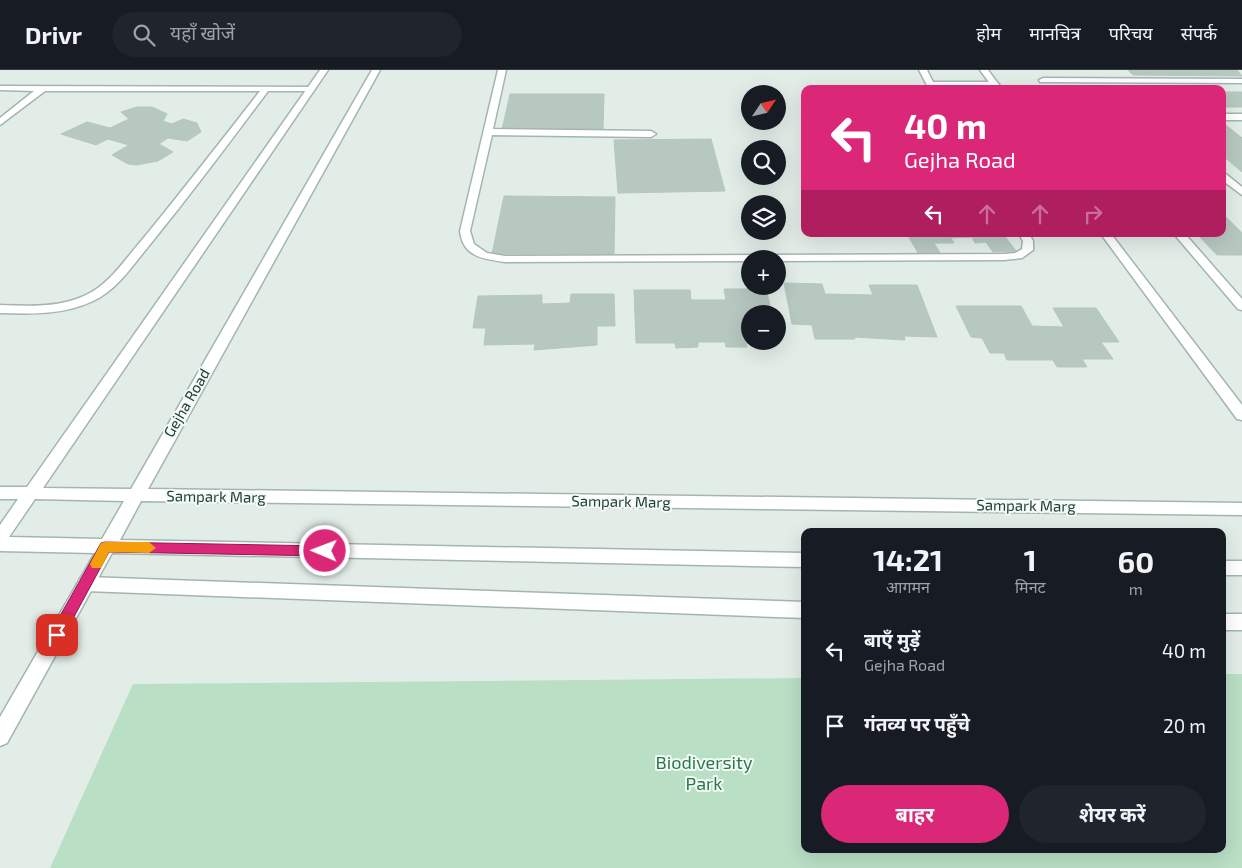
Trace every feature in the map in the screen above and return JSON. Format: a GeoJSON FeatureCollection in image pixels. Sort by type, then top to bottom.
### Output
{"type":"FeatureCollection","features":[{"type":"Feature","properties":{"kind":"street"},"geometry":{"type":"LineString","coordinates":[[0,538],[324,70]]}},
{"type":"Feature","properties":{"kind":"street","name":"Gejha Road"},"geometry":{"type":"LineString","coordinates":[[0,736],[376,70]]}},
{"type":"Feature","properties":{"kind":"street"},"geometry":{"type":"LineString","coordinates":[[502,70],[465,231],[466,242],[473,250],[484,256],[505,259],[1004,257],[1018,256],[1027,250],[1028,241],[1026,237]]}},
{"type":"Feature","properties":{"kind":"street"},"geometry":{"type":"LineString","coordinates":[[923,70],[931,85]]}},
{"type":"Feature","properties":{"kind":"street"},"geometry":{"type":"LineString","coordinates":[[984,70],[995,85]]}},
{"type":"Feature","properties":{"kind":"street"},"geometry":{"type":"LineString","coordinates":[[1109,70],[1125,85]]}},
{"type":"Feature","properties":{"kind":"street"},"geometry":{"type":"LineString","coordinates":[[1048,85],[1041,77],[1242,80]]}},
{"type":"Feature","properties":{"kind":"street"},"geometry":{"type":"LineString","coordinates":[[0,88],[311,89]]}},
{"type":"Feature","properties":{"kind":"street"},"geometry":{"type":"LineString","coordinates":[[0,122],[43,88]]}},
{"type":"Feature","properties":{"kind":"street"},"geometry":{"type":"LineString","coordinates":[[0,310],[46,310],[68,306],[91,298],[109,286],[182,199],[265,90]]}},
{"type":"Feature","properties":{"kind":"street"},"geometry":{"type":"LineString","coordinates":[[1226,117],[1242,117]]}},
{"type":"Feature","properties":{"kind":"street"},"geometry":{"type":"LineString","coordinates":[[488,132],[650,134]]}},
{"type":"Feature","properties":{"kind":"street"},"geometry":{"type":"LineString","coordinates":[[1226,178],[1242,192]]}},
{"type":"Feature","properties":{"kind":"street"},"geometry":{"type":"LineString","coordinates":[[1108,237],[1242,415]]}},
{"type":"Feature","properties":{"kind":"street"},"geometry":{"type":"LineString","coordinates":[[1181,237],[1242,306]]}},
{"type":"Feature","properties":{"kind":"street"},"geometry":{"type":"LineString","coordinates":[[1226,288],[1242,288]]}},
{"type":"Feature","properties":{"kind":"street","name":"Sampark Marg"},"geometry":{"type":"LineString","coordinates":[[0,493],[1242,508]]}},
{"type":"Feature","properties":{"kind":"street"},"geometry":{"type":"LineString","coordinates":[[0,544],[801,560]]}},
{"type":"Feature","properties":{"kind":"street"},"geometry":{"type":"LineString","coordinates":[[1226,568],[1242,568]]}},
{"type":"Feature","properties":{"kind":"street"},"geometry":{"type":"LineString","coordinates":[[86,584],[801,610]]}},
{"type":"Feature","properties":{"kind":"street"},"geometry":{"type":"LineString","coordinates":[[1226,622],[1242,622]]}},
{"type":"Feature","properties":{"kind":"green space","name":"Biodiversity Park"},"geometry":{"type":"Polygon","coordinates":[[[1226,674],[1242,674],[1242,868],[50,868],[133,684],[801,678],[801,853],[1226,853],[1226,674]]]}},
{"type":"Feature","properties":{"kind":"building"},"geometry":{"type":"Polygon","coordinates":[[[1128,70],[1237,70],[1242,76],[1133,75],[1128,70]]]}},
{"type":"Feature","properties":{"kind":"building"},"geometry":{"type":"Polygon","coordinates":[[[1226,92],[1242,92],[1242,107],[1226,107],[1226,92]]]}},
{"type":"Feature","properties":{"kind":"building"},"geometry":{"type":"Polygon","coordinates":[[[510,94],[604,94],[603,130],[502,130],[510,94]]]}},
{"type":"Feature","properties":{"kind":"building"},"geometry":{"type":"Polygon","coordinates":[[[137,107],[152,107],[167,114],[163,121],[172,124],[183,119],[197,123],[201,132],[187,141],[168,138],[159,144],[173,152],[158,161],[137,165],[128,164],[112,155],[129,145],[108,139],[96,145],[61,134],[87,122],[110,128],[129,119],[121,112],[137,107]]]}},
{"type":"Feature","properties":{"kind":"building"},"geometry":{"type":"Polygon","coordinates":[[[1226,125],[1242,138],[1242,172],[1226,158],[1226,125]]]}},
{"type":"Feature","properties":{"kind":"building"},"geometry":{"type":"Polygon","coordinates":[[[711,139],[725,191],[618,193],[614,140],[711,139]]]}},
{"type":"Feature","properties":{"kind":"building"},"geometry":{"type":"Polygon","coordinates":[[[504,196],[615,197],[614,254],[492,254],[504,196]]]}},
{"type":"Feature","properties":{"kind":"building"},"geometry":{"type":"Polygon","coordinates":[[[1226,217],[1242,233],[1242,255],[1217,255],[1200,237],[1226,237],[1226,217]]]}},
{"type":"Feature","properties":{"kind":"building"},"geometry":{"type":"Polygon","coordinates":[[[909,237],[972,237],[951,238],[954,243],[934,243],[940,253],[918,253],[909,237]]]}},
{"type":"Feature","properties":{"kind":"building"},"geometry":{"type":"Polygon","coordinates":[[[972,237],[1005,237],[1016,251],[993,252],[986,242],[975,243],[972,237]]]}},
{"type":"Feature","properties":{"kind":"building"},"geometry":{"type":"Polygon","coordinates":[[[786,283],[822,284],[825,294],[873,295],[869,285],[917,285],[937,337],[904,336],[905,340],[854,337],[855,339],[815,339],[812,325],[792,324],[786,283]]]}},
{"type":"Feature","properties":{"kind":"building"},"geometry":{"type":"Polygon","coordinates":[[[724,289],[741,289],[741,295],[767,295],[770,305],[741,305],[741,347],[726,347],[725,342],[698,342],[698,347],[676,348],[675,343],[636,343],[634,290],[690,290],[691,300],[726,300],[724,289]]]}},
{"type":"Feature","properties":{"kind":"building"},"geometry":{"type":"Polygon","coordinates":[[[571,294],[614,294],[615,326],[597,326],[597,345],[534,350],[535,344],[484,345],[486,328],[473,328],[478,296],[542,295],[542,304],[570,303],[571,294]]]}},
{"type":"Feature","properties":{"kind":"building"},"geometry":{"type":"Polygon","coordinates":[[[956,306],[1021,306],[1032,326],[1064,327],[1053,308],[1096,308],[1119,342],[1101,342],[1113,359],[1082,359],[1087,367],[1057,367],[1053,360],[1007,360],[1004,353],[990,353],[982,338],[971,337],[956,306]]]}},
{"type":"Feature","properties":{"kind":"slow traffic"},"geometry":{"type":"LineString","coordinates":[[96,564],[105,547],[149,548]]}},
{"type":"Feature","properties":{"kind":"route"},"geometry":{"type":"LineString","coordinates":[[57,635],[105,547],[325,551]]}}]}
